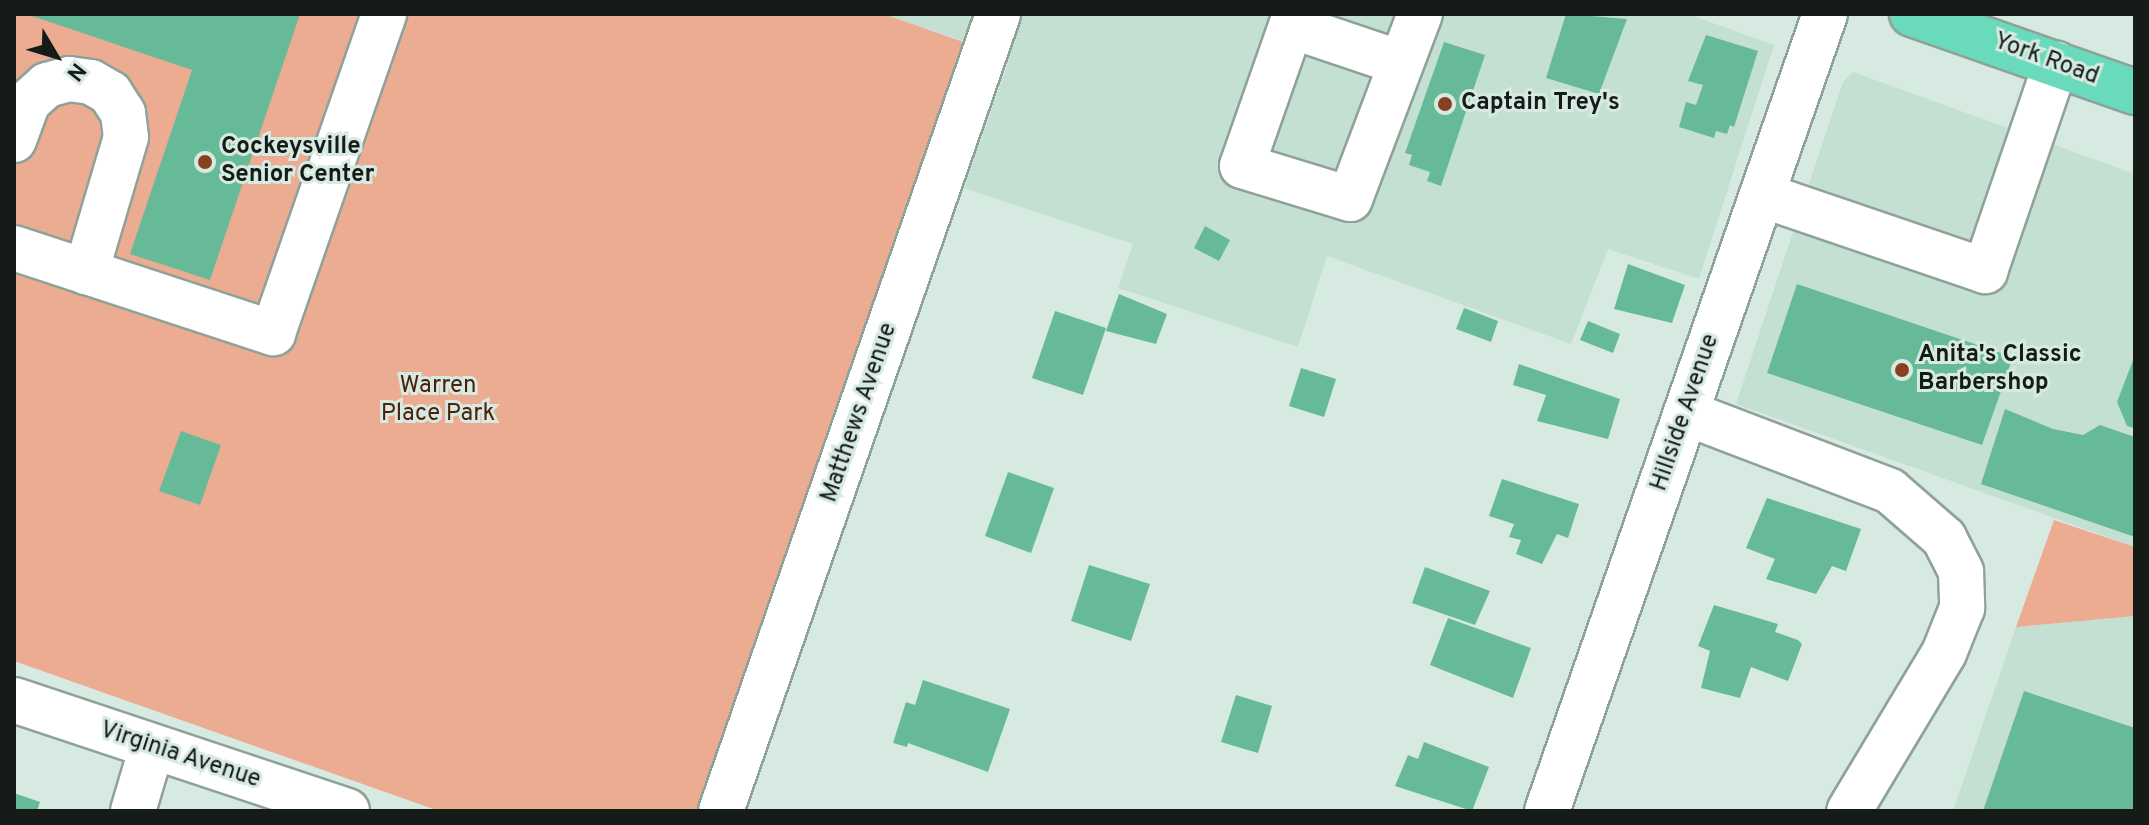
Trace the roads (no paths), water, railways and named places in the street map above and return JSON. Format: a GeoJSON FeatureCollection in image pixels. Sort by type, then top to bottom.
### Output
{"type":"FeatureCollection","features":[{"type":"Feature","properties":{"kind":"main road","name":"York Road"},"geometry":{"type":"LineString","coordinates":[[1912,14],[2135,92]]}},
{"type":"Feature","properties":{"kind":"street"},"geometry":{"type":"LineString","coordinates":[[14,248],[273,333],[384,14]]}},
{"type":"Feature","properties":{"kind":"street","name":"Matthews Avenue"},"geometry":{"type":"LineString","coordinates":[[721,811],[998,14]]}},
{"type":"Feature","properties":{"kind":"street"},"geometry":{"type":"LineString","coordinates":[[1401,63],[1420,14]]}},
{"type":"Feature","properties":{"kind":"street","name":"Hillside Avenue"},"geometry":{"type":"LineString","coordinates":[[1547,811],[1825,14]]}},
{"type":"Feature","properties":{"kind":"street"},"geometry":{"type":"LineString","coordinates":[[1762,195],[1985,271],[2056,64]]}},
{"type":"Feature","properties":{"kind":"street"},"geometry":{"type":"LineString","coordinates":[[14,140],[28,102],[47,85],[69,79],[91,82],[110,93],[123,113],[126,137],[86,272]]}},
{"type":"Feature","properties":{"kind":"street"},"geometry":{"type":"LineString","coordinates":[[1686,413],[1890,491],[1944,538],[1961,572],[1962,608],[1944,653],[1849,811]]}},
{"type":"Feature","properties":{"kind":"street","name":"Virginia Avenue"},"geometry":{"type":"LineString","coordinates":[[14,700],[347,811]]}},
{"type":"Feature","properties":{"kind":"street"},"geometry":{"type":"LineString","coordinates":[[133,811],[152,747]]}},
{"type":"Feature","properties":{"kind":"place","name":"Captain Trey's"},"geometry":{"type":"Point","coordinates":[1445,104]}},
{"type":"Feature","properties":{"kind":"place","name":"Cockeysville Senior Center"},"geometry":{"type":"Point","coordinates":[205,162]}},
{"type":"Feature","properties":{"kind":"place","name":"Anita's Classic Barbershop"},"geometry":{"type":"Point","coordinates":[1902,370]}},
{"type":"Feature","properties":{"kind":"park label","name":"Warren Place Park"},"geometry":{"type":"Point","coordinates":[438,401]}}]}
